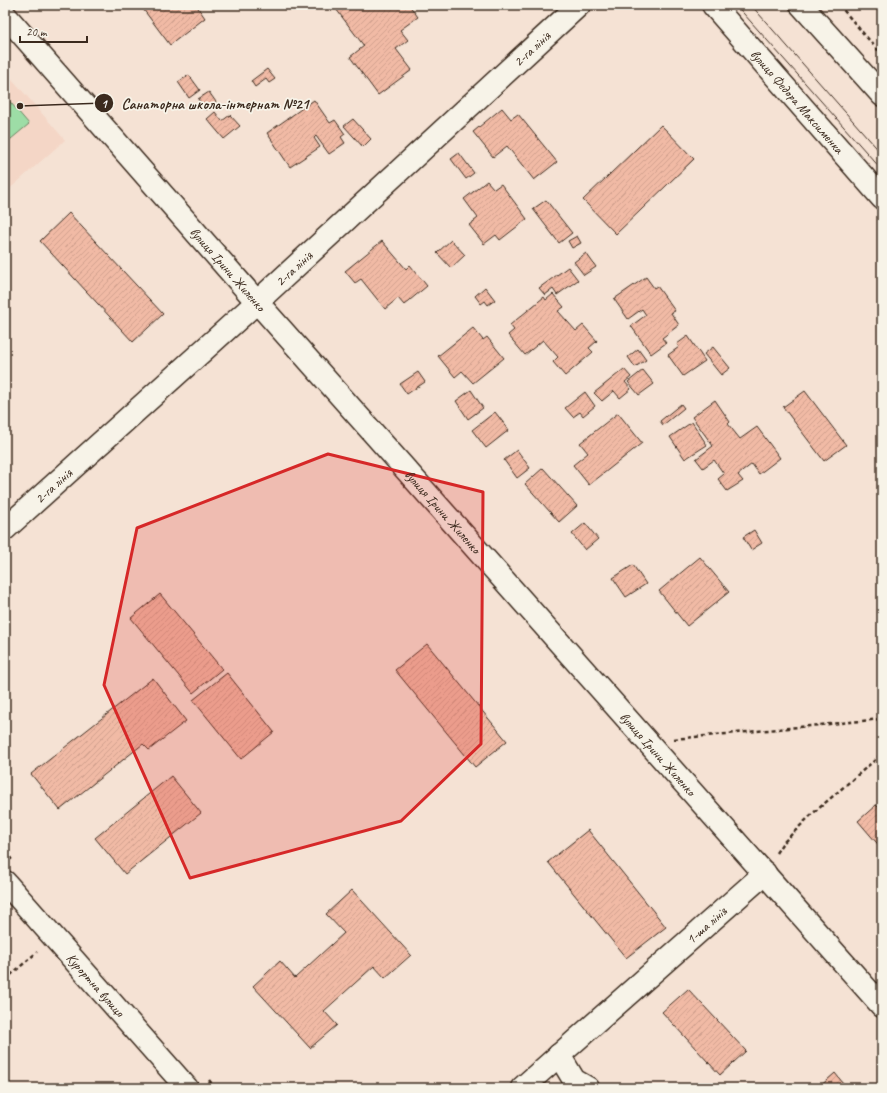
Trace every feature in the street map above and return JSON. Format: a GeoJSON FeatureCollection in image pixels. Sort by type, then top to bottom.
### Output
{"type":"FeatureCollection","features":[{"type":"Feature","properties":{"kind":"street","name":"2-га лінія"},"geometry":{"type":"LineString","coordinates":[[5,529],[256,302],[579,5]]}},
{"type":"Feature","properties":{"kind":"street","name":"вулиця Федора Максименка"},"geometry":{"type":"LineString","coordinates":[[712,5],[882,198]]}},
{"type":"Feature","properties":{"kind":"street"},"geometry":{"type":"LineString","coordinates":[[801,5],[882,95]]}},
{"type":"Feature","properties":{"kind":"street","name":"вулиця Ірини Жиленко"},"geometry":{"type":"LineString","coordinates":[[5,15],[256,302],[882,1006]]}},
{"type":"Feature","properties":{"kind":"street","name":"1-ша лінія"},"geometry":{"type":"LineString","coordinates":[[522,1088],[765,873]]}},
{"type":"Feature","properties":{"kind":"street","name":"Курортна вулиця"},"geometry":{"type":"LineString","coordinates":[[5,882],[187,1088]]}},
{"type":"Feature","properties":{"kind":"street"},"geometry":{"type":"LineString","coordinates":[[559,1055],[574,1080],[588,1088]]}},
{"type":"Feature","properties":{"kind":"path"},"geometry":{"type":"LineString","coordinates":[[839,5],[882,55]]}},
{"type":"Feature","properties":{"kind":"path"},"geometry":{"type":"LineString","coordinates":[[648,742],[882,719]]}},
{"type":"Feature","properties":{"kind":"path"},"geometry":{"type":"LineString","coordinates":[[765,873],[782,844],[811,815],[882,754]]}},
{"type":"Feature","properties":{"kind":"path"},"geometry":{"type":"LineString","coordinates":[[5,980],[54,938]]}},
{"type":"Feature","properties":{"kind":"highlighted area"},"geometry":{"type":"Polygon","coordinates":[[[328,454],[483,492],[481,744],[401,821],[190,878],[104,685],[137,528],[328,454]]]}},
{"type":"Feature","properties":{"kind":"shaded area"},"geometry":{"type":"Polygon","coordinates":[[[5,71],[65,140],[5,193],[5,71]]]}},
{"type":"Feature","properties":{"kind":"green space"},"geometry":{"type":"Polygon","coordinates":[[[5,96],[29,124],[5,144],[5,96]]]}},
{"type":"Feature","properties":{"kind":"building"},"geometry":{"type":"Polygon","coordinates":[[[140,5],[196,5],[205,18],[170,45],[140,5]]]}},
{"type":"Feature","properties":{"kind":"building"},"geometry":{"type":"Polygon","coordinates":[[[333,5],[409,5],[418,17],[400,30],[408,40],[396,49],[412,70],[378,95],[350,57],[364,46],[333,5]]]}},
{"type":"Feature","properties":{"kind":"building"},"geometry":{"type":"Polygon","coordinates":[[[267,69],[275,79],[269,83],[266,79],[255,87],[251,81],[267,69]]]}},
{"type":"Feature","properties":{"kind":"building"},"geometry":{"type":"Polygon","coordinates":[[[189,75],[200,90],[189,98],[178,82],[189,75]]]}},
{"type":"Feature","properties":{"kind":"building"},"geometry":{"type":"Polygon","coordinates":[[[209,92],[216,102],[205,110],[198,99],[209,92]]]}},
{"type":"Feature","properties":{"kind":"building"},"geometry":{"type":"Polygon","coordinates":[[[314,100],[330,123],[335,120],[345,134],[341,137],[345,143],[329,154],[316,136],[314,138],[320,147],[290,167],[267,133],[314,100]]]}},
{"type":"Feature","properties":{"kind":"building"},"geometry":{"type":"Polygon","coordinates":[[[502,108],[511,119],[518,114],[557,162],[534,180],[507,146],[493,157],[473,132],[502,108]]]}},
{"type":"Feature","properties":{"kind":"building"},"geometry":{"type":"Polygon","coordinates":[[[215,112],[222,121],[230,115],[240,126],[224,139],[207,119],[215,112]]]}},
{"type":"Feature","properties":{"kind":"building"},"geometry":{"type":"Polygon","coordinates":[[[353,119],[371,139],[363,147],[344,126],[353,119]]]}},
{"type":"Feature","properties":{"kind":"building"},"geometry":{"type":"Polygon","coordinates":[[[661,125],[694,159],[616,234],[583,200],[661,125]]]}},
{"type":"Feature","properties":{"kind":"building"},"geometry":{"type":"Polygon","coordinates":[[[459,153],[474,173],[466,179],[451,159],[459,153]]]}},
{"type":"Feature","properties":{"kind":"building"},"geometry":{"type":"Polygon","coordinates":[[[487,181],[494,189],[501,184],[527,219],[500,240],[496,235],[484,244],[469,225],[478,218],[464,199],[487,181]]]}},
{"type":"Feature","properties":{"kind":"building"},"geometry":{"type":"Polygon","coordinates":[[[546,200],[572,233],[559,243],[533,209],[546,200]]]}},
{"type":"Feature","properties":{"kind":"building"},"geometry":{"type":"Polygon","coordinates":[[[69,213],[163,314],[133,342],[40,241],[69,213]]]}},
{"type":"Feature","properties":{"kind":"building"},"geometry":{"type":"Polygon","coordinates":[[[577,236],[581,243],[572,248],[568,241],[577,236]]]}},
{"type":"Feature","properties":{"kind":"building"},"geometry":{"type":"Polygon","coordinates":[[[451,240],[465,255],[451,268],[437,253],[451,240]]]}},
{"type":"Feature","properties":{"kind":"building"},"geometry":{"type":"Polygon","coordinates":[[[382,241],[406,269],[410,265],[427,286],[404,305],[398,298],[385,309],[361,279],[355,283],[345,271],[382,241]]]}},
{"type":"Feature","properties":{"kind":"building"},"geometry":{"type":"Polygon","coordinates":[[[586,253],[596,267],[584,275],[574,262],[586,253]]]}},
{"type":"Feature","properties":{"kind":"building"},"geometry":{"type":"Polygon","coordinates":[[[568,267],[578,280],[557,295],[553,289],[545,295],[539,288],[568,267]]]}},
{"type":"Feature","properties":{"kind":"building"},"geometry":{"type":"Polygon","coordinates":[[[646,277],[654,288],[657,286],[675,311],[671,313],[679,325],[662,338],[666,343],[651,354],[631,326],[646,315],[642,309],[628,319],[614,299],[646,277]]]}},
{"type":"Feature","properties":{"kind":"building"},"geometry":{"type":"Polygon","coordinates":[[[485,287],[495,300],[488,305],[485,301],[481,304],[475,296],[485,287]]]}},
{"type":"Feature","properties":{"kind":"building"},"geometry":{"type":"Polygon","coordinates":[[[553,294],[564,307],[558,311],[576,331],[583,325],[597,341],[589,348],[593,352],[565,376],[553,362],[558,357],[543,340],[525,355],[508,335],[514,330],[510,325],[544,297],[546,300],[553,294]]]}},
{"type":"Feature","properties":{"kind":"building"},"geometry":{"type":"Polygon","coordinates":[[[473,328],[483,340],[487,337],[504,358],[473,383],[462,371],[455,377],[438,356],[473,328]]]}},
{"type":"Feature","properties":{"kind":"building"},"geometry":{"type":"Polygon","coordinates":[[[688,336],[705,361],[683,376],[668,355],[679,347],[677,344],[688,336]]]}},
{"type":"Feature","properties":{"kind":"building"},"geometry":{"type":"Polygon","coordinates":[[[713,347],[730,368],[721,375],[704,354],[713,347]]]}},
{"type":"Feature","properties":{"kind":"building"},"geometry":{"type":"Polygon","coordinates":[[[638,349],[646,360],[635,367],[628,357],[638,349]]]}},
{"type":"Feature","properties":{"kind":"building"},"geometry":{"type":"Polygon","coordinates":[[[624,369],[631,377],[625,382],[631,389],[620,398],[614,391],[602,401],[594,393],[624,369]]]}},
{"type":"Feature","properties":{"kind":"building"},"geometry":{"type":"Polygon","coordinates":[[[643,370],[654,384],[639,395],[628,382],[643,370]]]}},
{"type":"Feature","properties":{"kind":"building"},"geometry":{"type":"Polygon","coordinates":[[[418,372],[425,382],[407,394],[400,384],[418,372]]]}},
{"type":"Feature","properties":{"kind":"building"},"geometry":{"type":"Polygon","coordinates":[[[471,390],[483,408],[468,419],[456,401],[471,390]]]}},
{"type":"Feature","properties":{"kind":"building"},"geometry":{"type":"Polygon","coordinates":[[[805,391],[846,445],[824,461],[783,407],[805,391]]]}},
{"type":"Feature","properties":{"kind":"building"},"geometry":{"type":"Polygon","coordinates":[[[585,392],[595,406],[583,416],[580,412],[573,417],[565,408],[585,392]]]}},
{"type":"Feature","properties":{"kind":"building"},"geometry":{"type":"Polygon","coordinates":[[[715,400],[730,422],[728,424],[740,439],[757,427],[780,458],[759,474],[752,464],[738,475],[743,481],[727,491],[718,479],[724,474],[714,460],[703,468],[696,459],[713,446],[692,417],[715,400]]]}},
{"type":"Feature","properties":{"kind":"building"},"geometry":{"type":"Polygon","coordinates":[[[681,404],[684,408],[663,425],[660,421],[681,404]]]}},
{"type":"Feature","properties":{"kind":"building"},"geometry":{"type":"Polygon","coordinates":[[[495,412],[509,430],[486,448],[472,430],[495,412]]]}},
{"type":"Feature","properties":{"kind":"building"},"geometry":{"type":"Polygon","coordinates":[[[618,413],[642,443],[589,485],[573,465],[588,453],[580,443],[618,413]]]}},
{"type":"Feature","properties":{"kind":"building"},"geometry":{"type":"Polygon","coordinates":[[[692,422],[707,445],[685,459],[670,437],[692,422]]]}},
{"type":"Feature","properties":{"kind":"building"},"geometry":{"type":"Polygon","coordinates":[[[517,450],[530,468],[517,478],[504,460],[517,450]]]}},
{"type":"Feature","properties":{"kind":"building"},"geometry":{"type":"Polygon","coordinates":[[[543,468],[577,506],[559,522],[525,484],[543,468]]]}},
{"type":"Feature","properties":{"kind":"building"},"geometry":{"type":"Polygon","coordinates":[[[585,523],[598,539],[585,550],[572,534],[585,523]]]}},
{"type":"Feature","properties":{"kind":"building"},"geometry":{"type":"Polygon","coordinates":[[[754,530],[762,543],[751,550],[743,537],[754,530]]]}},
{"type":"Feature","properties":{"kind":"building"},"geometry":{"type":"Polygon","coordinates":[[[700,557],[729,592],[687,626],[659,591],[700,557]]]}},
{"type":"Feature","properties":{"kind":"building"},"geometry":{"type":"Polygon","coordinates":[[[633,565],[646,584],[626,597],[613,578],[633,565]]]}},
{"type":"Feature","properties":{"kind":"building"},"geometry":{"type":"Polygon","coordinates":[[[160,594],[222,669],[193,693],[131,618],[160,594]]]}},
{"type":"Feature","properties":{"kind":"building"},"geometry":{"type":"Polygon","coordinates":[[[427,644],[507,741],[475,767],[395,670],[427,644]]]}},
{"type":"Feature","properties":{"kind":"building"},"geometry":{"type":"Polygon","coordinates":[[[227,673],[274,732],[241,759],[193,700],[227,673]]]}},
{"type":"Feature","properties":{"kind":"building"},"geometry":{"type":"Polygon","coordinates":[[[153,678],[186,721],[149,750],[143,744],[60,810],[31,774],[153,678]]]}},
{"type":"Feature","properties":{"kind":"building"},"geometry":{"type":"Polygon","coordinates":[[[171,776],[201,813],[125,874],[95,838],[171,776]]]}},
{"type":"Feature","properties":{"kind":"building"},"geometry":{"type":"Polygon","coordinates":[[[876,805],[880,809],[882,808],[882,849],[858,821],[876,805]]]}},
{"type":"Feature","properties":{"kind":"building"},"geometry":{"type":"Polygon","coordinates":[[[588,830],[666,927],[626,958],[548,862],[588,830]]]}},
{"type":"Feature","properties":{"kind":"building"},"geometry":{"type":"Polygon","coordinates":[[[352,890],[411,955],[385,978],[374,966],[324,1011],[337,1025],[310,1048],[253,986],[280,961],[295,978],[344,933],[326,914],[352,890]]]}},
{"type":"Feature","properties":{"kind":"building"},"geometry":{"type":"Polygon","coordinates":[[[688,989],[746,1051],[720,1075],[662,1012],[688,989]]]}},
{"type":"Feature","properties":{"kind":"building"},"geometry":{"type":"Polygon","coordinates":[[[835,1073],[847,1088],[818,1088],[835,1073]]]}},
{"type":"Feature","properties":{"kind":"tram line"},"geometry":{"type":"LineString","coordinates":[[736,5],[882,170]]}},
{"type":"Feature","properties":{"kind":"tram line"},"geometry":{"type":"LineString","coordinates":[[751,5],[882,154]]}},
{"type":"Feature","properties":{"kind":"place","name":"Санаторна школа-інтернат №21"},"geometry":{"type":"Point","coordinates":[20,106]}}]}
